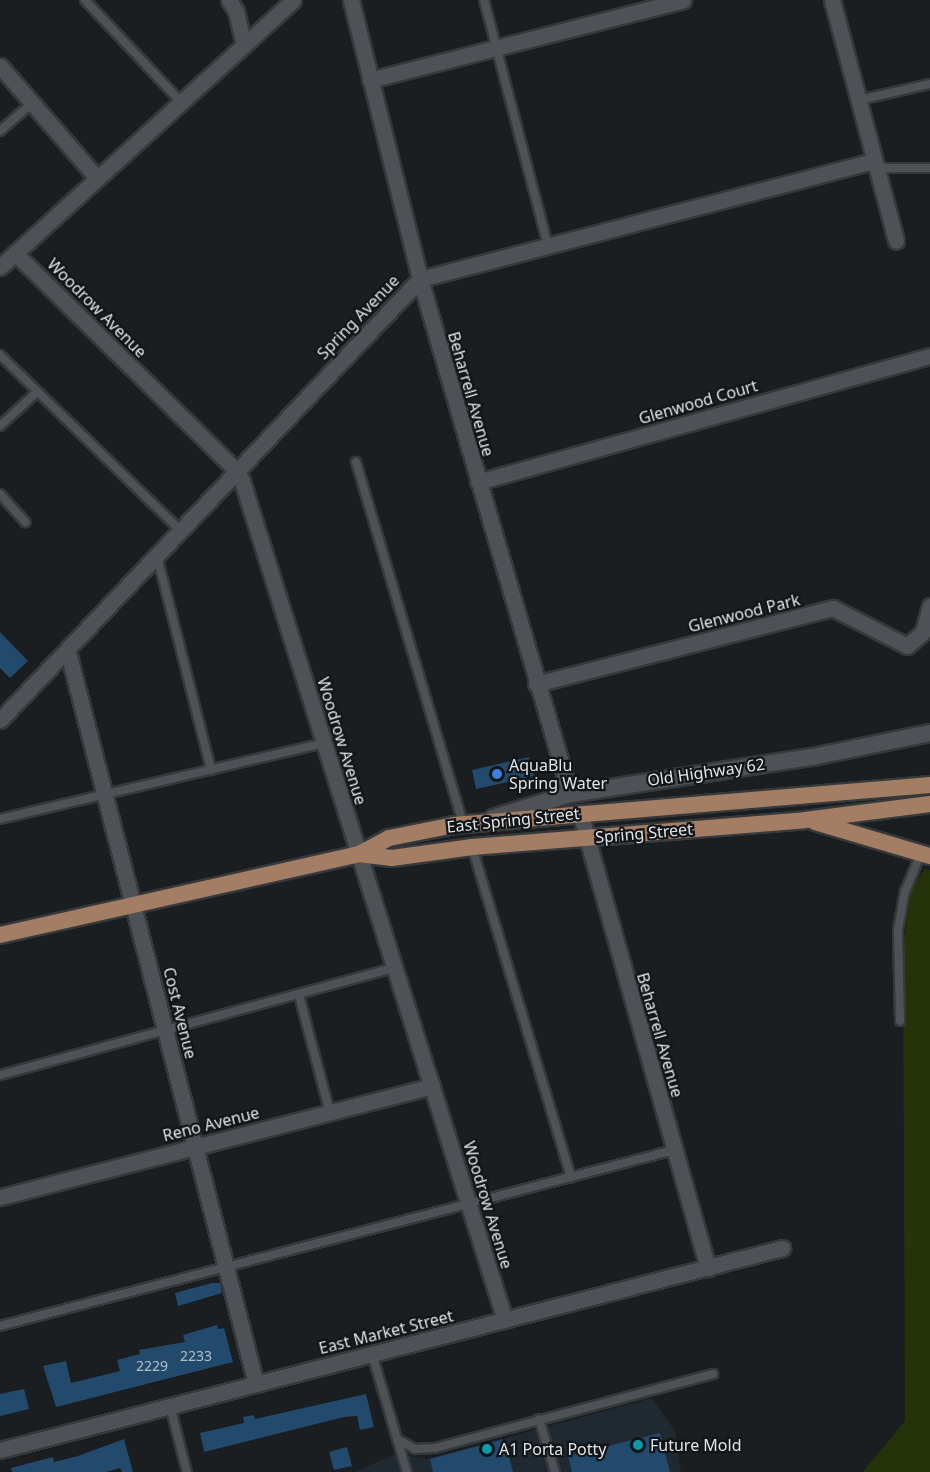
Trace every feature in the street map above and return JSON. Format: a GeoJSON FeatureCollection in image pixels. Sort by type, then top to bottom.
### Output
{"type":"FeatureCollection","features":[{"type":"Feature","properties":{"kind":"main road","name":"East Spring Street"},"geometry":{"type":"LineString","coordinates":[[0,935],[359,854],[389,838],[485,820],[930,784]]}},
{"type":"Feature","properties":{"kind":"main road","name":"Spring Street"},"geometry":{"type":"LineString","coordinates":[[359,854],[392,858],[472,847],[805,820],[930,804]]}},
{"type":"Feature","properties":{"kind":"main road"},"geometry":{"type":"LineString","coordinates":[[805,820],[926,854]]}},
{"type":"Feature","properties":{"kind":"street"},"geometry":{"type":"LineString","coordinates":[[229,0],[236,11],[244,45]]}},
{"type":"Feature","properties":{"kind":"street"},"geometry":{"type":"LineString","coordinates":[[0,267],[293,0]]}},
{"type":"Feature","properties":{"kind":"street","name":"Beharrell Avenue"},"geometry":{"type":"LineString","coordinates":[[351,0],[420,279],[536,684],[570,794]]}},
{"type":"Feature","properties":{"kind":"street"},"geometry":{"type":"LineString","coordinates":[[370,80],[683,0]]}},
{"type":"Feature","properties":{"kind":"street"},"geometry":{"type":"LineString","coordinates":[[832,0],[896,241]]}},
{"type":"Feature","properties":{"kind":"street"},"geometry":{"type":"LineString","coordinates":[[0,66],[97,178]]}},
{"type":"Feature","properties":{"kind":"street","name":"Spring Avenue"},"geometry":{"type":"LineString","coordinates":[[0,720],[68,652],[420,279],[548,245],[874,165]]}},
{"type":"Feature","properties":{"kind":"street","name":"Woodrow Avenue"},"geometry":{"type":"LineString","coordinates":[[15,253],[237,471],[505,1320]]}},
{"type":"Feature","properties":{"kind":"street","name":"Glenwood Court"},"geometry":{"type":"LineString","coordinates":[[478,482],[930,354]]}},
{"type":"Feature","properties":{"kind":"street","name":"Glenwood Park"},"geometry":{"type":"LineString","coordinates":[[536,684],[833,608],[907,646],[923,632],[930,606]]}},
{"type":"Feature","properties":{"kind":"street","name":"Cost Avenue"},"geometry":{"type":"LineString","coordinates":[[68,652],[256,1384]]}},
{"type":"Feature","properties":{"kind":"street","name":"Old Highway 62"},"geometry":{"type":"LineString","coordinates":[[485,820],[570,794],[812,757],[930,733]]}},
{"type":"Feature","properties":{"kind":"street","name":"Beharrell Avenue"},"geometry":{"type":"LineString","coordinates":[[580,813],[584,838],[708,1268]]}},
{"type":"Feature","properties":{"kind":"street","name":"Reno Avenue"},"geometry":{"type":"LineString","coordinates":[[0,1197],[432,1086]]}},
{"type":"Feature","properties":{"kind":"street","name":"East Market Street"},"geometry":{"type":"LineString","coordinates":[[0,1450],[782,1248]]}},
{"type":"Feature","properties":{"kind":"lane"},"geometry":{"type":"LineString","coordinates":[[86,0],[181,102]]}},
{"type":"Feature","properties":{"kind":"lane"},"geometry":{"type":"LineString","coordinates":[[484,0],[548,245]]}},
{"type":"Feature","properties":{"kind":"lane"},"geometry":{"type":"LineString","coordinates":[[859,100],[930,84]]}},
{"type":"Feature","properties":{"kind":"lane"},"geometry":{"type":"LineString","coordinates":[[0,131],[32,103]]}},
{"type":"Feature","properties":{"kind":"lane"},"geometry":{"type":"LineString","coordinates":[[874,165],[930,168]]}},
{"type":"Feature","properties":{"kind":"lane"},"geometry":{"type":"LineString","coordinates":[[0,355],[181,531]]}},
{"type":"Feature","properties":{"kind":"lane"},"geometry":{"type":"LineString","coordinates":[[0,426],[37,392]]}},
{"type":"Feature","properties":{"kind":"lane"},"geometry":{"type":"LineString","coordinates":[[356,462],[463,824]]}},
{"type":"Feature","properties":{"kind":"lane"},"geometry":{"type":"LineString","coordinates":[[0,494],[25,522]]}},
{"type":"Feature","properties":{"kind":"lane"},"geometry":{"type":"LineString","coordinates":[[158,556],[211,770]]}},
{"type":"Feature","properties":{"kind":"lane"},"geometry":{"type":"LineString","coordinates":[[0,819],[324,744]]}},
{"type":"Feature","properties":{"kind":"lane"},"geometry":{"type":"LineString","coordinates":[[472,847],[571,1178]]}},
{"type":"Feature","properties":{"kind":"lane"},"geometry":{"type":"LineString","coordinates":[[900,1021],[898,930],[905,892],[926,854]]}},
{"type":"Feature","properties":{"kind":"lane"},"geometry":{"type":"LineString","coordinates":[[0,1075],[166,1032],[395,968]]}},
{"type":"Feature","properties":{"kind":"lane"},"geometry":{"type":"LineString","coordinates":[[299,995],[330,1113]]}},
{"type":"Feature","properties":{"kind":"lane"},"geometry":{"type":"LineString","coordinates":[[0,1326],[469,1206],[674,1150]]}},
{"type":"Feature","properties":{"kind":"lane"},"geometry":{"type":"LineString","coordinates":[[372,1354],[407,1472]]}},
{"type":"Feature","properties":{"kind":"lane"},"geometry":{"type":"LineString","coordinates":[[397,1439],[405,1446],[424,1449],[714,1374]]}},
{"type":"Feature","properties":{"kind":"lane"},"geometry":{"type":"LineString","coordinates":[[170,1406],[187,1472]]}},
{"type":"Feature","properties":{"kind":"lane"},"geometry":{"type":"LineString","coordinates":[[538,1419],[555,1472]]}},
{"type":"Feature","properties":{"kind":"shaded area"},"geometry":{"type":"Polygon","coordinates":[[[652,1398],[675,1431],[681,1472],[354,1472],[396,1454],[428,1459],[652,1398]]]}},
{"type":"Feature","properties":{"kind":"green space"},"geometry":{"type":"Polygon","coordinates":[[[925,869],[930,870],[930,1472],[863,1472],[905,1421],[903,944],[912,888],[925,869]]]}},
{"type":"Feature","properties":{"kind":"building"},"geometry":{"type":"Polygon","coordinates":[[[0,632],[28,661],[10,678],[0,668],[0,632]]]}},
{"type":"Feature","properties":{"kind":"building","name":"AquaBlu Spring Water"},"geometry":{"type":"Polygon","coordinates":[[[529,757],[534,776],[476,789],[472,770],[529,757]]]}},
{"type":"Feature","properties":{"kind":"building"},"geometry":{"type":"Polygon","coordinates":[[[220,1283],[222,1293],[178,1306],[175,1293],[220,1283]]]}},
{"type":"Feature","properties":{"kind":"building"},"geometry":{"type":"Polygon","coordinates":[[[217,1325],[218,1329],[224,1328],[233,1362],[56,1407],[43,1366],[66,1361],[71,1383],[120,1371],[117,1360],[140,1354],[139,1350],[185,1342],[183,1335],[217,1325]]]}},
{"type":"Feature","properties":{"kind":"building"},"geometry":{"type":"Polygon","coordinates":[[[24,1389],[29,1409],[0,1416],[0,1394],[24,1389]]]}},
{"type":"Feature","properties":{"kind":"building"},"geometry":{"type":"Polygon","coordinates":[[[366,1394],[374,1427],[360,1430],[357,1416],[344,1417],[204,1452],[200,1433],[244,1423],[243,1417],[254,1415],[255,1419],[366,1394]]]}},
{"type":"Feature","properties":{"kind":"building","name":"Future Mold"},"geometry":{"type":"Polygon","coordinates":[[[660,1433],[670,1472],[572,1472],[568,1456],[660,1433]]]}},
{"type":"Feature","properties":{"kind":"building"},"geometry":{"type":"Polygon","coordinates":[[[124,1439],[133,1472],[122,1472],[120,1468],[106,1472],[12,1472],[11,1468],[53,1457],[54,1462],[78,1456],[124,1439]]]}},
{"type":"Feature","properties":{"kind":"building","name":"A1 Porta Potty"},"geometry":{"type":"Polygon","coordinates":[[[504,1439],[513,1472],[433,1472],[430,1459],[504,1439]]]}},
{"type":"Feature","properties":{"kind":"building"},"geometry":{"type":"Polygon","coordinates":[[[347,1447],[352,1466],[334,1470],[329,1452],[347,1447]]]}},
{"type":"Feature","properties":{"kind":"place","name":"AquaBlu Spring Water"},"geometry":{"type":"Point","coordinates":[497,774]}},
{"type":"Feature","properties":{"kind":"place","name":"Future Mold"},"geometry":{"type":"Point","coordinates":[638,1445]}},
{"type":"Feature","properties":{"kind":"place","name":"A1 Porta Potty"},"geometry":{"type":"Point","coordinates":[487,1449]}}]}
